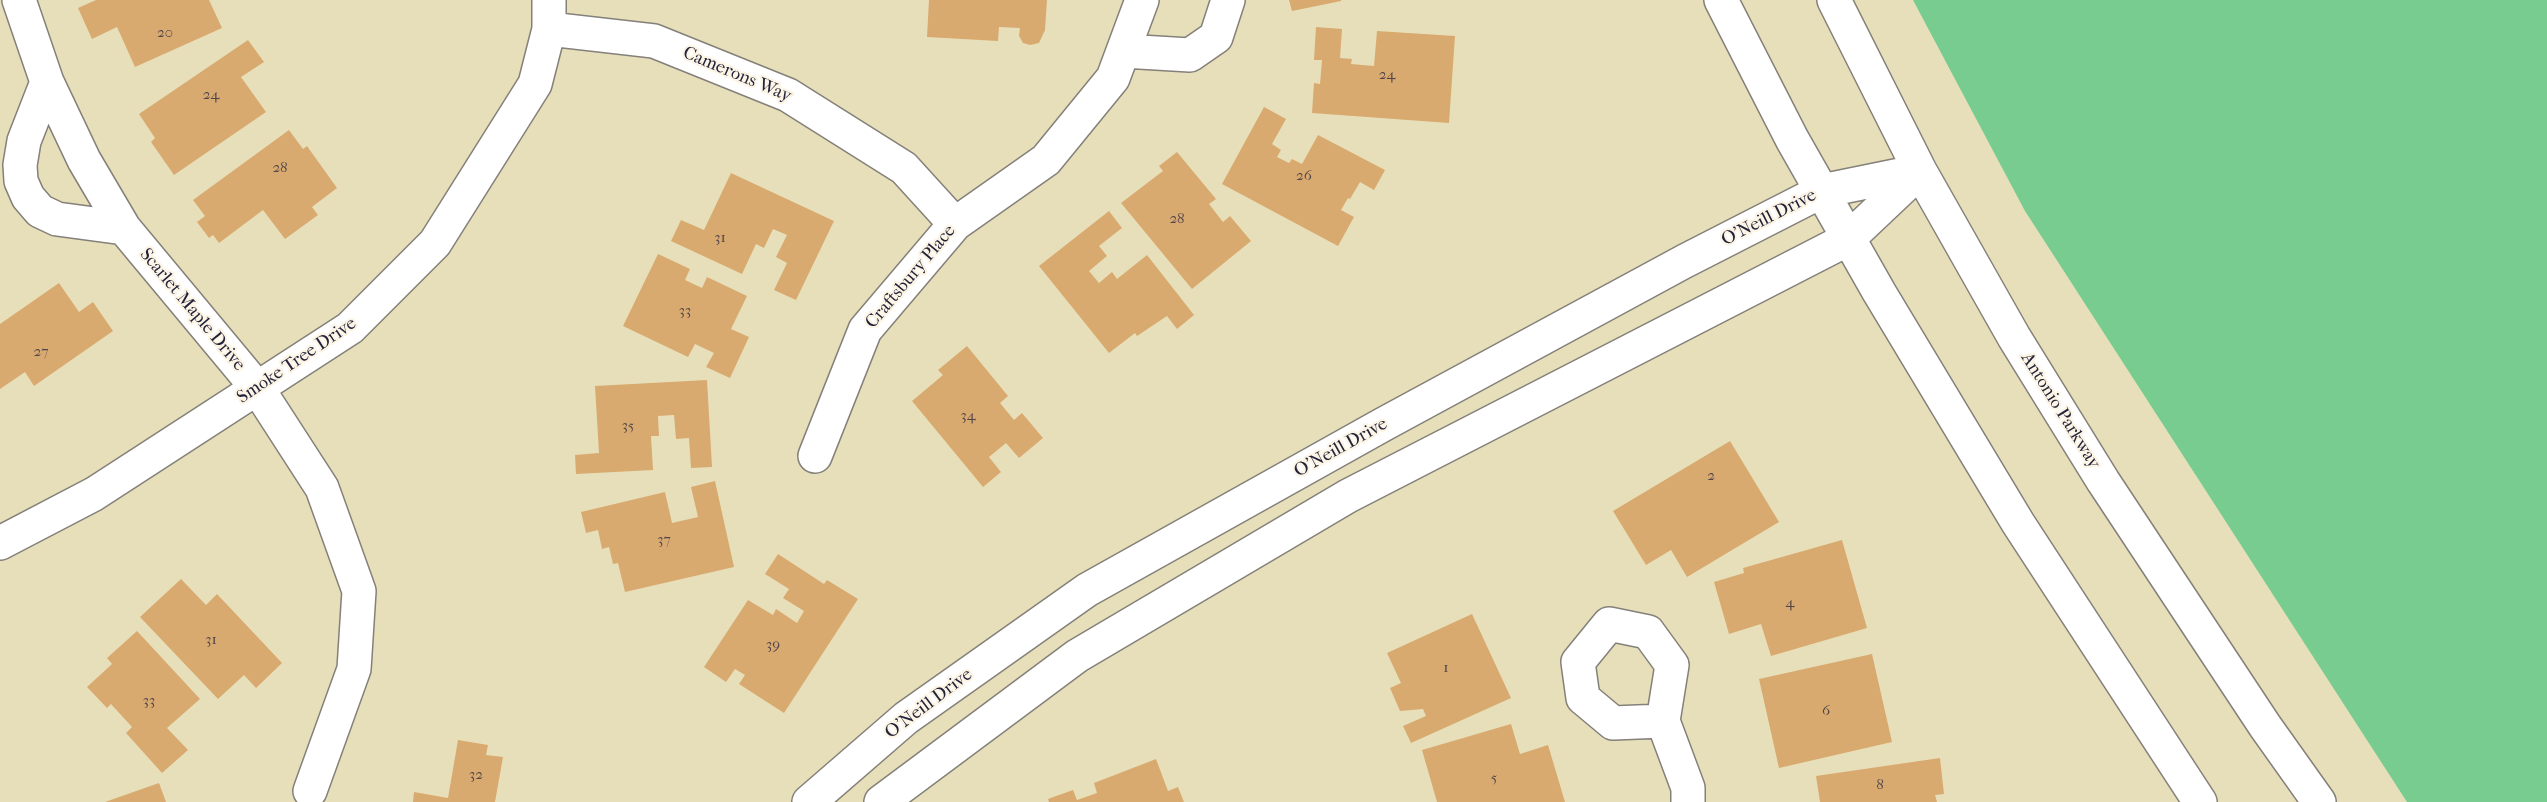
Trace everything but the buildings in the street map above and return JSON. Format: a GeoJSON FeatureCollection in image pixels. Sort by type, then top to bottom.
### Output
{"type":"FeatureCollection","features":[{"type":"Feature","properties":{"kind":"main road","name":"Scarlet Maple Drive"},"geometry":{"type":"LineString","coordinates":[[20,0],[46,82],[84,160],[124,228],[258,388],[322,488],[359,591],[354,669],[310,791]]}},
{"type":"Feature","properties":{"kind":"main road","name":"Craftsbury Place"},"geometry":{"type":"LineString","coordinates":[[814,456],[865,330],[955,224],[1046,160],[1113,78],[1142,0]]}},
{"type":"Feature","properties":{"kind":"main road"},"geometry":{"type":"LineString","coordinates":[[1123,51],[1190,55],[1216,38],[1228,0]]}},
{"type":"Feature","properties":{"kind":"main road"},"geometry":{"type":"LineString","coordinates":[[1721,0],[1848,239],[2018,523],[2200,802]]}},
{"type":"Feature","properties":{"kind":"main road","name":"Antonio Parkway"},"geometry":{"type":"LineString","coordinates":[[1834,0],[1920,171],[2014,337],[2103,481],[2265,726],[2319,802]]}},
{"type":"Feature","properties":{"kind":"main road","name":"Camerons Way"},"geometry":{"type":"LineString","coordinates":[[549,15],[654,40],[788,95],[904,168],[955,224]]}},
{"type":"Feature","properties":{"kind":"main road","name":"Smoke Tree Drive"},"geometry":{"type":"LineString","coordinates":[[0,543],[94,494],[350,328],[435,243],[535,84],[549,15]]}},
{"type":"Feature","properties":{"kind":"main road"},"geometry":{"type":"LineString","coordinates":[[46,82],[24,141],[20,165],[21,181],[28,197],[40,211],[57,219],[124,228]]}},
{"type":"Feature","properties":{"kind":"main road"},"geometry":{"type":"LineString","coordinates":[[881,802],[1077,656],[1338,502],[1848,239],[1920,171]]}},
{"type":"Feature","properties":{"kind":"main road","name":"O'Neill Drive"},"geometry":{"type":"LineString","coordinates":[[809,802],[906,718],[1087,590],[1384,424],[1685,261],[1822,191],[1920,171]]}},
{"type":"Feature","properties":{"kind":"main road"},"geometry":{"type":"LineString","coordinates":[[1663,721],[1688,788],[1688,802]]}},
{"type":"Feature","properties":{"kind":"green space"},"geometry":{"type":"Polygon","coordinates":[[[1913,0],[2547,0],[2547,802],[2407,802],[2025,211],[1913,0]]]}}]}
